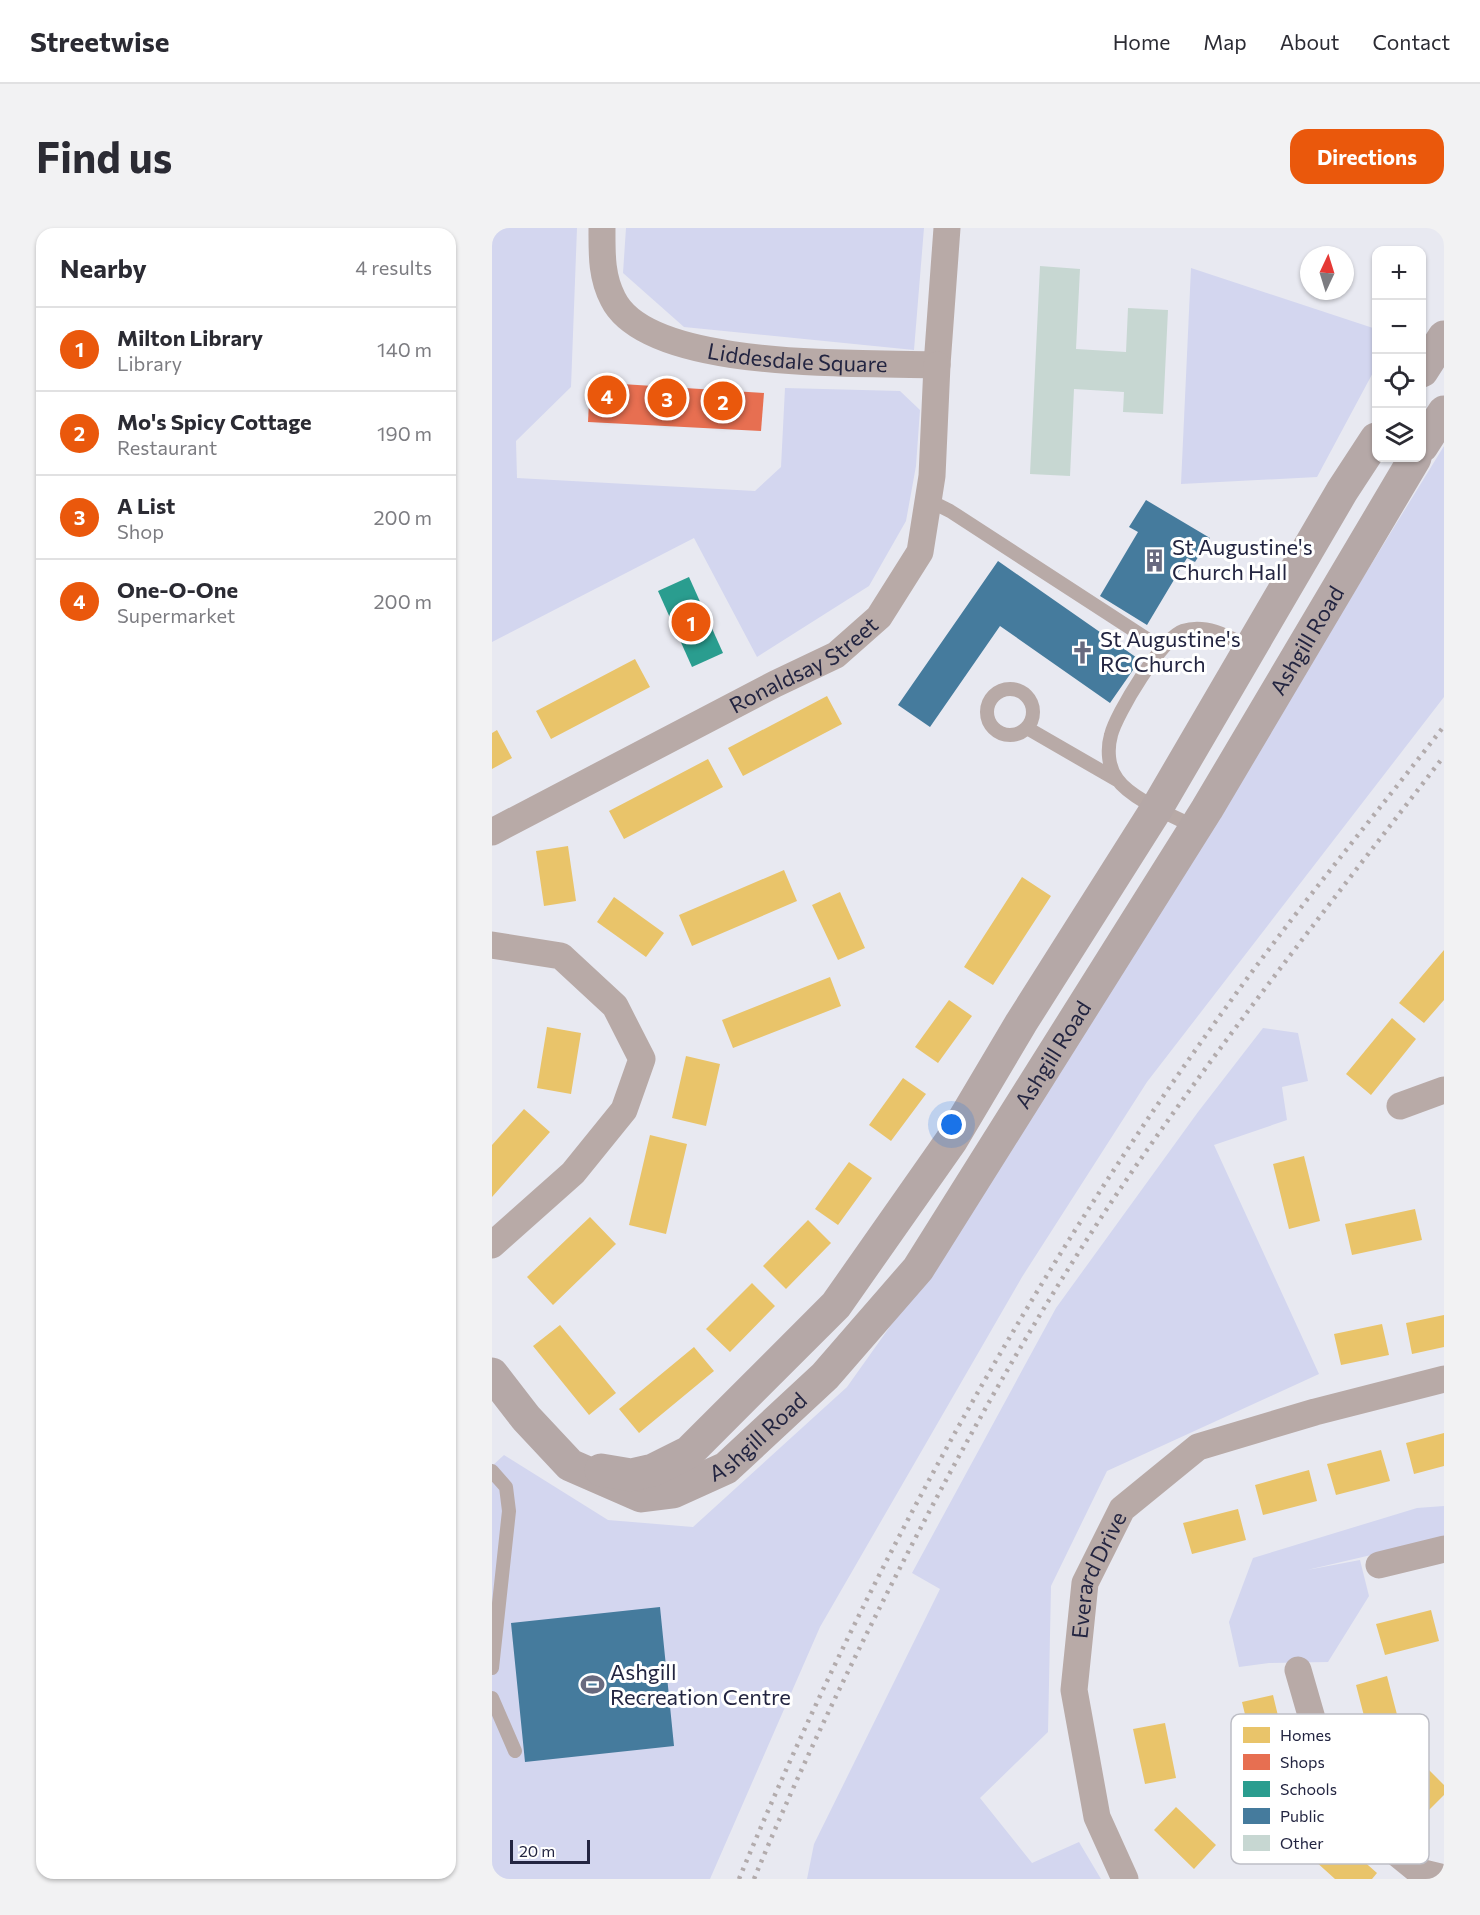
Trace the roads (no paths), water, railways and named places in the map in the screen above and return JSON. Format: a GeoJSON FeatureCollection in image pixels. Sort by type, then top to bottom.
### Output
{"type":"FeatureCollection","features":[{"type":"Feature","properties":{"kind":"street","name":"Liddesdale Square"},"geometry":{"type":"LineString","coordinates":[[602,228],[602,268],[613,300],[626,316],[647,331],[674,341],[734,357],[937,365]]}},
{"type":"Feature","properties":{"kind":"street"},"geometry":{"type":"LineString","coordinates":[[937,365],[947,228]]}},
{"type":"Feature","properties":{"kind":"street"},"geometry":{"type":"LineString","coordinates":[[1426,365],[1444,337]]}},
{"type":"Feature","properties":{"kind":"street","name":"Ronaldsay Street"},"geometry":{"type":"LineString","coordinates":[[492,832],[764,689],[836,655],[879,617],[920,552],[932,476],[937,365]]}},
{"type":"Feature","properties":{"kind":"street"},"geometry":{"type":"LineString","coordinates":[[1426,440],[1444,412]]}},
{"type":"Feature","properties":{"kind":"street","name":"Ashgill Road"},"geometry":{"type":"LineString","coordinates":[[570,1465],[631,1475],[653,1470],[689,1452],[836,1305],[951,1141],[1021,1023],[1157,808],[1252,649],[1342,491],[1372,446]]}},
{"type":"Feature","properties":{"kind":"street","name":"Ashgill Road"},"geometry":{"type":"LineString","coordinates":[[492,1374],[526,1418],[570,1465],[640,1496],[673,1492],[726,1468],[825,1377],[918,1269],[1195,827],[1413,462]]}},
{"type":"Feature","properties":{"kind":"street"},"geometry":{"type":"LineString","coordinates":[[492,945],[561,956],[615,1006],[642,1059],[624,1110],[588,1155],[573,1173],[492,1245]]}},
{"type":"Feature","properties":{"kind":"street"},"geometry":{"type":"LineString","coordinates":[[1400,1106],[1444,1090]]}},
{"type":"Feature","properties":{"kind":"street","name":"Everard Drive"},"geometry":{"type":"LineString","coordinates":[[1125,1879],[1097,1816],[1074,1690],[1085,1583],[1122,1509],[1198,1447],[1315,1412],[1444,1379]]}},
{"type":"Feature","properties":{"kind":"street"},"geometry":{"type":"LineString","coordinates":[[1378,1565],[1444,1549]]}},
{"type":"Feature","properties":{"kind":"street"},"geometry":{"type":"LineString","coordinates":[[1298,1670],[1311,1714]]}},
{"type":"Feature","properties":{"kind":"street"},"geometry":{"type":"LineString","coordinates":[[1410,1864],[1420,1872],[1444,1878]]}},
{"type":"Feature","properties":{"kind":"lane"},"geometry":{"type":"LineString","coordinates":[[928,500],[1161,648]]}},
{"type":"Feature","properties":{"kind":"lane"},"geometry":{"type":"LineString","coordinates":[[1117,780],[1109,756],[1111,733],[1161,648],[1181,632],[1208,629],[1252,649]]}},
{"type":"Feature","properties":{"kind":"lane"},"geometry":{"type":"LineString","coordinates":[[1027,729],[1117,780],[1157,808],[1195,827]]}},
{"type":"Feature","properties":{"kind":"lane"},"geometry":{"type":"LineString","coordinates":[[492,1471],[506,1487],[509,1511],[492,1668]]}},
{"type":"Feature","properties":{"kind":"lane"},"geometry":{"type":"LineString","coordinates":[[492,1698],[514,1751]]}},
{"type":"Feature","properties":{"kind":"railway"},"geometry":{"type":"LineString","coordinates":[[739,1879],[788,1765],[841,1651],[898,1539],[1020,1319],[1086,1212],[1155,1108],[1227,1006],[1444,726]]}},
{"type":"Feature","properties":{"kind":"railway"},"geometry":{"type":"LineString","coordinates":[[754,1879],[807,1758],[884,1599],[1010,1365],[1068,1269],[1129,1176],[1205,1069],[1444,756]]}},
{"type":"Feature","properties":{"kind":"place","name":"One-O-One"},"geometry":{"type":"Point","coordinates":[607,395]}},
{"type":"Feature","properties":{"kind":"place","name":"A List"},"geometry":{"type":"Point","coordinates":[667,398]}},
{"type":"Feature","properties":{"kind":"place","name":"Mo's Spicy Cottage"},"geometry":{"type":"Point","coordinates":[723,401]}},
{"type":"Feature","properties":{"kind":"place","name":"St Augustine's Church Hall"},"geometry":{"type":"Point","coordinates":[1154,560]}},
{"type":"Feature","properties":{"kind":"place","name":"Milton Library"},"geometry":{"type":"Point","coordinates":[691,622]}},
{"type":"Feature","properties":{"kind":"place","name":"St Augustine's RC Church"},"geometry":{"type":"Point","coordinates":[1082,652]}},
{"type":"Feature","properties":{"kind":"place","name":"Ashgill Recreation Centre"},"geometry":{"type":"Point","coordinates":[592,1685]}}]}
